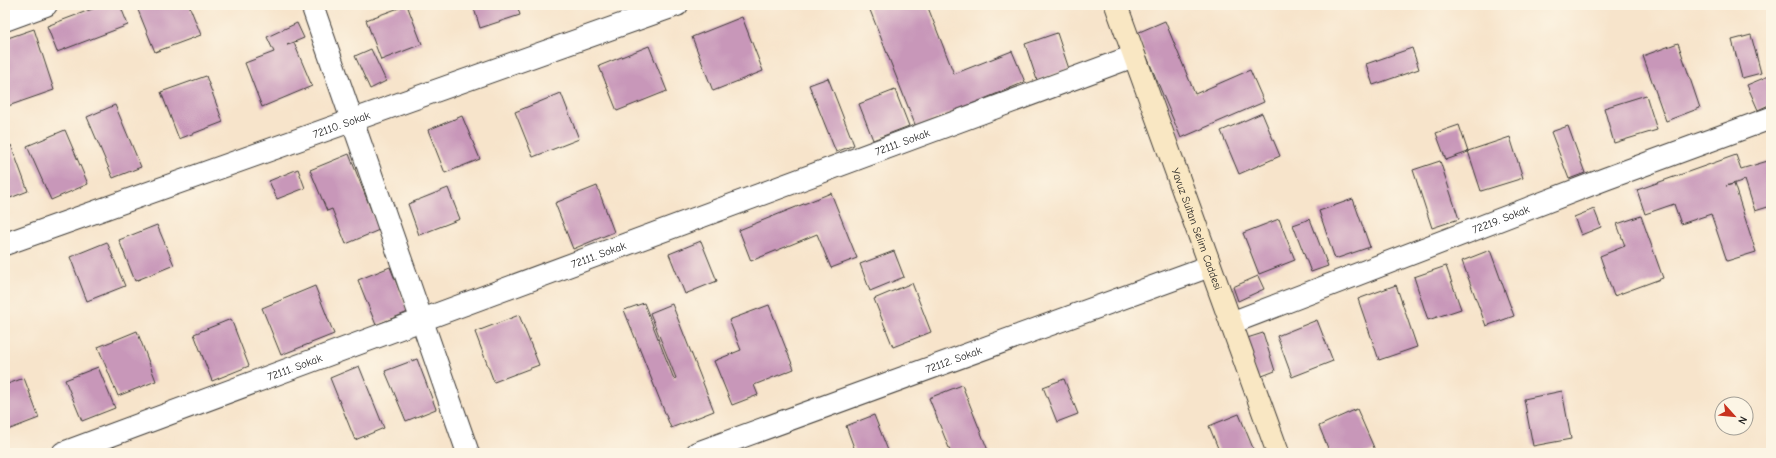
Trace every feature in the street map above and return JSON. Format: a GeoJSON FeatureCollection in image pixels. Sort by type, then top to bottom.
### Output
{"type":"FeatureCollection","features":[{"type":"Feature","properties":{"kind":"street"},"geometry":{"type":"LineString","coordinates":[[5,20],[46,5]]}},
{"type":"Feature","properties":{"kind":"street"},"geometry":{"type":"LineString","coordinates":[[312,5],[468,453]]}},
{"type":"Feature","properties":{"kind":"street","name":"72110. Sokak"},"geometry":{"type":"LineString","coordinates":[[5,244],[677,5]]}},
{"type":"Feature","properties":{"kind":"street","name":"Yavuz Sultan Selim Caddesi"},"geometry":{"type":"LineString","coordinates":[[1116,5],[1278,453]]}},
{"type":"Feature","properties":{"kind":"street","name":"72111. Sokak"},"geometry":{"type":"LineString","coordinates":[[62,453],[1134,56]]}},
{"type":"Feature","properties":{"kind":"street","name":"72219. Sokak"},"geometry":{"type":"LineString","coordinates":[[1231,323],[1605,179],[1771,118]]}},
{"type":"Feature","properties":{"kind":"street","name":"72112. Sokak"},"geometry":{"type":"LineString","coordinates":[[697,453],[1210,266]]}},
{"type":"Feature","properties":{"kind":"building"},"geometry":{"type":"Polygon","coordinates":[[[103,5],[120,5],[128,25],[57,52],[47,26],[103,5]]]}},
{"type":"Feature","properties":{"kind":"building"},"geometry":{"type":"Polygon","coordinates":[[[150,5],[189,5],[201,35],[155,52],[138,10],[150,5]]]}},
{"type":"Feature","properties":{"kind":"building"},"geometry":{"type":"Polygon","coordinates":[[[407,5],[422,44],[381,60],[366,20],[407,5]]]}},
{"type":"Feature","properties":{"kind":"building"},"geometry":{"type":"Polygon","coordinates":[[[473,5],[517,5],[520,15],[480,28],[473,5]]]}},
{"type":"Feature","properties":{"kind":"building"},"geometry":{"type":"Polygon","coordinates":[[[868,5],[927,5],[954,74],[1012,51],[1025,82],[916,127],[868,5]]]}},
{"type":"Feature","properties":{"kind":"building"},"geometry":{"type":"Polygon","coordinates":[[[742,17],[763,71],[713,91],[692,37],[742,17]]]}},
{"type":"Feature","properties":{"kind":"building"},"geometry":{"type":"Polygon","coordinates":[[[1165,21],[1195,94],[1250,70],[1264,102],[1181,138],[1137,33],[1165,21]]]}},
{"type":"Feature","properties":{"kind":"building"},"geometry":{"type":"Polygon","coordinates":[[[297,23],[304,38],[287,45],[294,43],[312,86],[262,107],[245,63],[274,52],[267,37],[297,23]]]}},
{"type":"Feature","properties":{"kind":"building"},"geometry":{"type":"Polygon","coordinates":[[[34,29],[54,90],[8,106],[5,97],[5,39],[34,29]]]}},
{"type":"Feature","properties":{"kind":"building"},"geometry":{"type":"Polygon","coordinates":[[[1057,33],[1069,69],[1037,80],[1025,44],[1057,33]]]}},
{"type":"Feature","properties":{"kind":"building"},"geometry":{"type":"Polygon","coordinates":[[[1751,35],[1761,73],[1742,78],[1732,40],[1751,35]]]}},
{"type":"Feature","properties":{"kind":"building"},"geometry":{"type":"Polygon","coordinates":[[[1678,43],[1700,108],[1666,121],[1643,56],[1678,43]]]}},
{"type":"Feature","properties":{"kind":"building"},"geometry":{"type":"Polygon","coordinates":[[[649,46],[667,91],[617,111],[599,66],[649,46]]]}},
{"type":"Feature","properties":{"kind":"building"},"geometry":{"type":"Polygon","coordinates":[[[1412,48],[1419,69],[1373,85],[1366,64],[1412,48]]]}},
{"type":"Feature","properties":{"kind":"building"},"geometry":{"type":"Polygon","coordinates":[[[371,49],[386,81],[370,89],[355,56],[371,49]]]}},
{"type":"Feature","properties":{"kind":"building"},"geometry":{"type":"Polygon","coordinates":[[[1771,75],[1771,104],[1758,110],[1747,85],[1771,75]]]}},
{"type":"Feature","properties":{"kind":"building"},"geometry":{"type":"Polygon","coordinates":[[[206,76],[223,122],[179,139],[161,92],[206,76]]]}},
{"type":"Feature","properties":{"kind":"building"},"geometry":{"type":"Polygon","coordinates":[[[828,78],[854,145],[836,152],[809,85],[828,78]]]}},
{"type":"Feature","properties":{"kind":"building"},"geometry":{"type":"Polygon","coordinates":[[[895,90],[909,126],[873,140],[859,104],[895,90]]]}},
{"type":"Feature","properties":{"kind":"building"},"geometry":{"type":"Polygon","coordinates":[[[561,93],[579,139],[533,157],[515,112],[561,93]]]}},
{"type":"Feature","properties":{"kind":"building"},"geometry":{"type":"Polygon","coordinates":[[[1646,95],[1657,130],[1614,143],[1604,108],[1646,95]]]}},
{"type":"Feature","properties":{"kind":"building"},"geometry":{"type":"Polygon","coordinates":[[[115,105],[141,167],[113,178],[87,117],[115,105]]]}},
{"type":"Feature","properties":{"kind":"building"},"geometry":{"type":"Polygon","coordinates":[[[1262,113],[1280,156],[1239,174],[1221,131],[1262,113]]]}},
{"type":"Feature","properties":{"kind":"building"},"geometry":{"type":"Polygon","coordinates":[[[462,116],[480,159],[445,173],[428,130],[462,116]]]}},
{"type":"Feature","properties":{"kind":"building"},"geometry":{"type":"Polygon","coordinates":[[[1459,125],[1468,152],[1446,160],[1436,133],[1459,125]]]}},
{"type":"Feature","properties":{"kind":"building"},"geometry":{"type":"Polygon","coordinates":[[[1568,126],[1585,173],[1569,179],[1551,132],[1568,126]]]}},
{"type":"Feature","properties":{"kind":"building"},"geometry":{"type":"Polygon","coordinates":[[[65,130],[88,184],[51,200],[27,146],[65,130]]]}},
{"type":"Feature","properties":{"kind":"building"},"geometry":{"type":"Polygon","coordinates":[[[1510,137],[1523,178],[1481,191],[1468,151],[1510,137]]]}},
{"type":"Feature","properties":{"kind":"building"},"geometry":{"type":"Polygon","coordinates":[[[11,145],[28,191],[5,200],[5,148],[11,145]]]}},
{"type":"Feature","properties":{"kind":"building"},"geometry":{"type":"Polygon","coordinates":[[[349,154],[379,230],[346,244],[332,209],[327,211],[310,170],[349,154]]]}},
{"type":"Feature","properties":{"kind":"building"},"geometry":{"type":"Polygon","coordinates":[[[1736,155],[1741,169],[1771,160],[1771,206],[1755,211],[1745,180],[1726,186],[1734,184],[1756,252],[1727,261],[1711,214],[1681,224],[1674,204],[1645,214],[1637,190],[1736,155]]]}},
{"type":"Feature","properties":{"kind":"building"},"geometry":{"type":"Polygon","coordinates":[[[1440,161],[1459,219],[1432,228],[1413,170],[1440,161]]]}},
{"type":"Feature","properties":{"kind":"building"},"geometry":{"type":"Polygon","coordinates":[[[298,169],[305,188],[277,199],[269,181],[298,169]]]}},
{"type":"Feature","properties":{"kind":"building"},"geometry":{"type":"Polygon","coordinates":[[[597,186],[614,232],[573,249],[555,203],[597,186]]]}},
{"type":"Feature","properties":{"kind":"building"},"geometry":{"type":"Polygon","coordinates":[[[448,188],[460,219],[419,235],[408,204],[448,188]]]}},
{"type":"Feature","properties":{"kind":"building"},"geometry":{"type":"Polygon","coordinates":[[[831,193],[857,258],[831,268],[817,234],[751,261],[739,230],[831,193]]]}},
{"type":"Feature","properties":{"kind":"building"},"geometry":{"type":"Polygon","coordinates":[[[1353,199],[1370,247],[1335,259],[1319,211],[1353,199]]]}},
{"type":"Feature","properties":{"kind":"building"},"geometry":{"type":"Polygon","coordinates":[[[1594,209],[1601,227],[1581,235],[1574,217],[1594,209]]]}},
{"type":"Feature","properties":{"kind":"building"},"geometry":{"type":"Polygon","coordinates":[[[1641,216],[1663,278],[1614,296],[1600,256],[1625,246],[1617,224],[1641,216]]]}},
{"type":"Feature","properties":{"kind":"building"},"geometry":{"type":"Polygon","coordinates":[[[1279,219],[1295,260],[1259,274],[1243,233],[1279,219]]]}},
{"type":"Feature","properties":{"kind":"building"},"geometry":{"type":"Polygon","coordinates":[[[1310,219],[1328,266],[1311,272],[1293,225],[1310,219]]]}},
{"type":"Feature","properties":{"kind":"building"},"geometry":{"type":"Polygon","coordinates":[[[157,225],[174,265],[135,281],[119,240],[157,225]]]}},
{"type":"Feature","properties":{"kind":"building"},"geometry":{"type":"Polygon","coordinates":[[[701,241],[717,281],[685,294],[669,254],[701,241]]]}},
{"type":"Feature","properties":{"kind":"building"},"geometry":{"type":"Polygon","coordinates":[[[107,242],[125,286],[87,301],[70,257],[107,242]]]}},
{"type":"Feature","properties":{"kind":"building"},"geometry":{"type":"Polygon","coordinates":[[[1490,250],[1514,316],[1486,326],[1462,261],[1490,250]]]}},
{"type":"Feature","properties":{"kind":"building"},"geometry":{"type":"Polygon","coordinates":[[[894,251],[904,277],[870,291],[860,264],[894,251]]]}},
{"type":"Feature","properties":{"kind":"building"},"geometry":{"type":"Polygon","coordinates":[[[1446,266],[1461,309],[1428,320],[1414,277],[1446,266]]]}},
{"type":"Feature","properties":{"kind":"building"},"geometry":{"type":"Polygon","coordinates":[[[390,267],[408,312],[376,325],[358,280],[390,267]]]}},
{"type":"Feature","properties":{"kind":"building"},"geometry":{"type":"Polygon","coordinates":[[[1258,276],[1264,289],[1238,301],[1233,287],[1258,276]]]}},
{"type":"Feature","properties":{"kind":"building"},"geometry":{"type":"Polygon","coordinates":[[[912,283],[931,332],[893,347],[874,299],[912,283]]]}},
{"type":"Feature","properties":{"kind":"building"},"geometry":{"type":"Polygon","coordinates":[[[1396,285],[1417,347],[1379,360],[1358,299],[1396,285]]]}},
{"type":"Feature","properties":{"kind":"building"},"geometry":{"type":"Polygon","coordinates":[[[315,286],[334,334],[281,355],[262,308],[315,286]]]}},
{"type":"Feature","properties":{"kind":"building"},"geometry":{"type":"Polygon","coordinates":[[[644,303],[674,379],[676,378],[650,313],[672,304],[714,411],[671,428],[624,310],[644,303]]]}},
{"type":"Feature","properties":{"kind":"building"},"geometry":{"type":"Polygon","coordinates":[[[769,305],[794,369],[754,385],[758,395],[732,405],[714,361],[741,350],[729,320],[769,305]]]}},
{"type":"Feature","properties":{"kind":"building"},"geometry":{"type":"Polygon","coordinates":[[[519,315],[539,365],[494,382],[475,332],[519,315]]]}},
{"type":"Feature","properties":{"kind":"building"},"geometry":{"type":"Polygon","coordinates":[[[231,319],[249,366],[212,381],[194,334],[231,319]]]}},
{"type":"Feature","properties":{"kind":"building"},"geometry":{"type":"Polygon","coordinates":[[[1317,320],[1333,361],[1292,377],[1277,336],[1317,320]]]}},
{"type":"Feature","properties":{"kind":"building"},"geometry":{"type":"Polygon","coordinates":[[[137,331],[156,381],[118,396],[98,347],[137,331]]]}},
{"type":"Feature","properties":{"kind":"building"},"geometry":{"type":"Polygon","coordinates":[[[1263,333],[1275,371],[1257,378],[1244,339],[1263,333]]]}},
{"type":"Feature","properties":{"kind":"building"},"geometry":{"type":"Polygon","coordinates":[[[417,359],[436,409],[406,421],[385,371],[417,359]]]}},
{"type":"Feature","properties":{"kind":"building"},"geometry":{"type":"Polygon","coordinates":[[[359,366],[384,428],[355,440],[330,378],[359,366]]]}},
{"type":"Feature","properties":{"kind":"building"},"geometry":{"type":"Polygon","coordinates":[[[98,367],[115,408],[82,421],[65,380],[98,367]]]}},
{"type":"Feature","properties":{"kind":"building"},"geometry":{"type":"Polygon","coordinates":[[[24,378],[39,418],[5,431],[5,385],[24,378]]]}},
{"type":"Feature","properties":{"kind":"building"},"geometry":{"type":"Polygon","coordinates":[[[1064,379],[1078,414],[1057,422],[1043,387],[1064,379]]]}},
{"type":"Feature","properties":{"kind":"building"},"geometry":{"type":"Polygon","coordinates":[[[962,385],[989,453],[951,453],[929,398],[962,385]]]}},
{"type":"Feature","properties":{"kind":"building"},"geometry":{"type":"Polygon","coordinates":[[[1562,391],[1571,439],[1533,446],[1524,399],[1562,391]]]}},
{"type":"Feature","properties":{"kind":"building"},"geometry":{"type":"Polygon","coordinates":[[[1357,409],[1375,450],[1367,453],[1330,453],[1319,426],[1357,409]]]}},
{"type":"Feature","properties":{"kind":"building"},"geometry":{"type":"Polygon","coordinates":[[[1239,414],[1255,453],[1220,453],[1209,426],[1239,414]]]}},
{"type":"Feature","properties":{"kind":"building"},"geometry":{"type":"Polygon","coordinates":[[[874,415],[889,453],[856,453],[846,426],[874,415]]]}}]}
